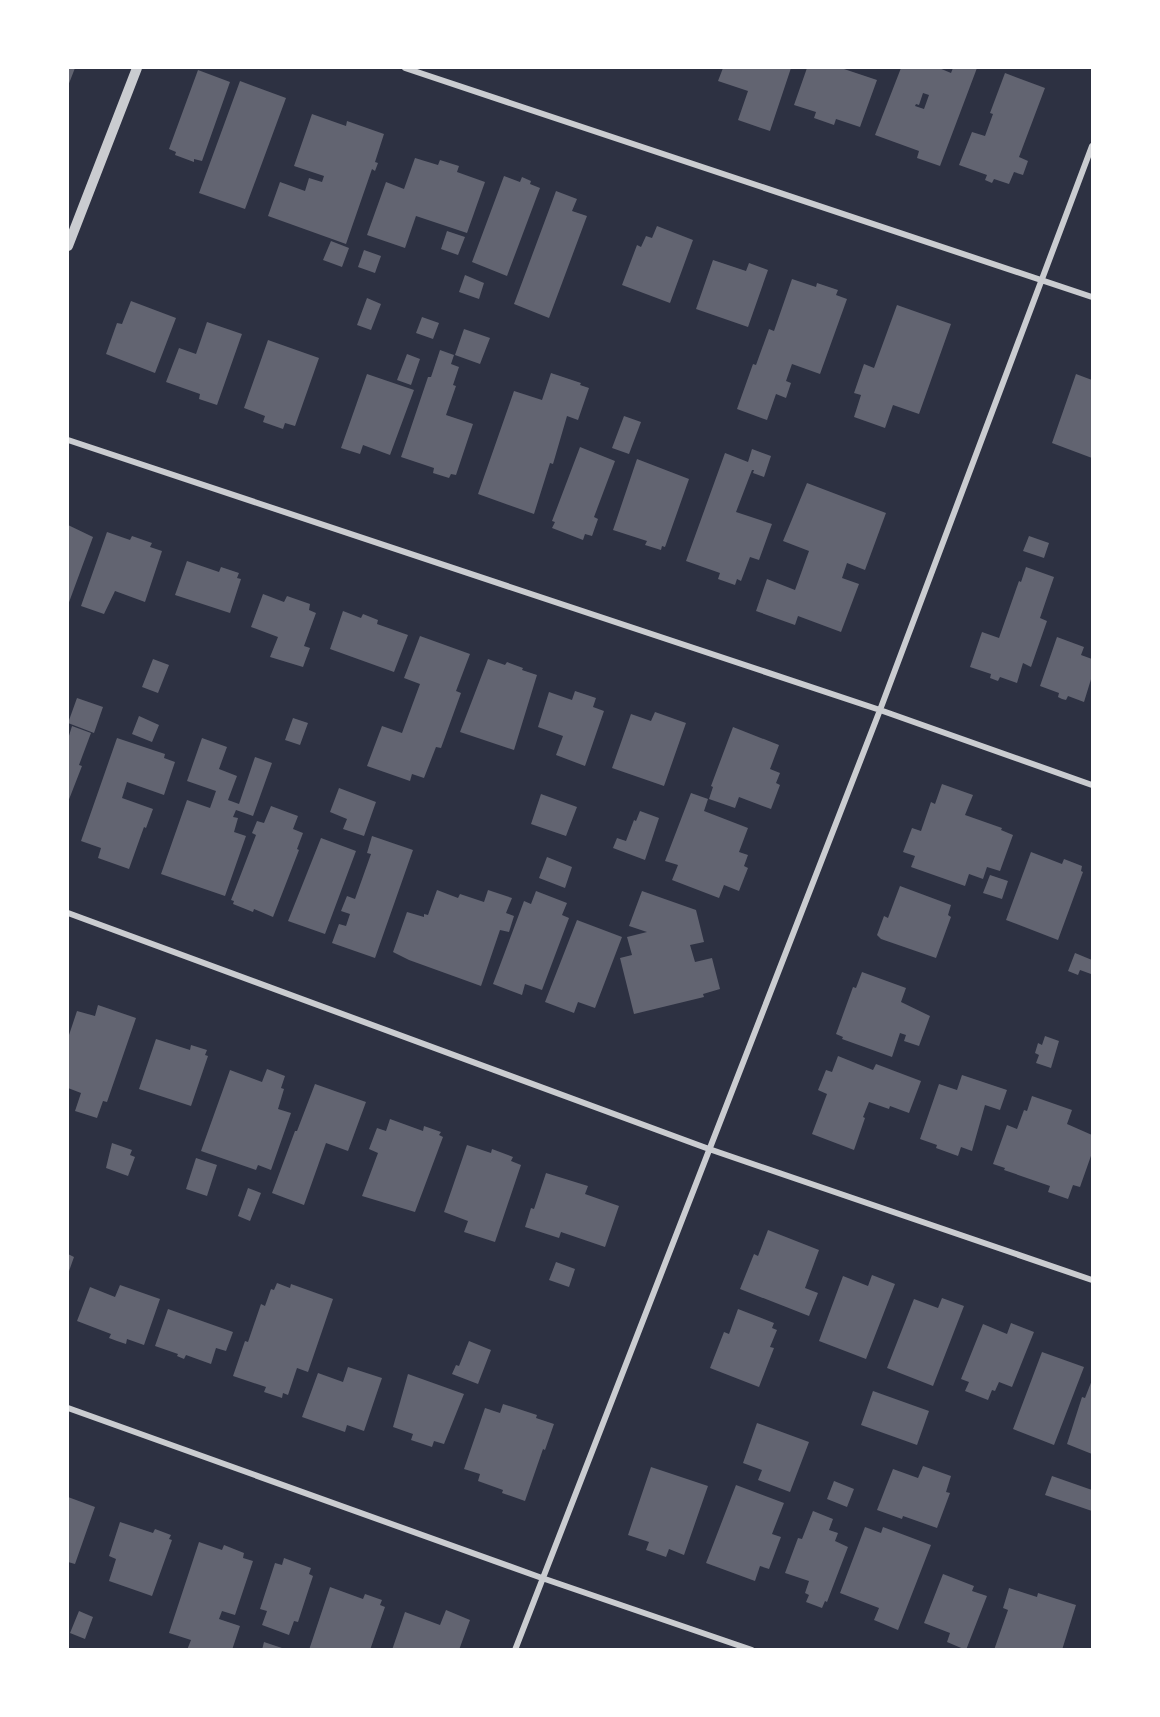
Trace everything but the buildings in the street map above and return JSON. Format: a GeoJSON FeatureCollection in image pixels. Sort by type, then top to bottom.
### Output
{"type":"FeatureCollection","features":[{"type":"Feature","properties":{"kind":"street"},"geometry":{"type":"LineString","coordinates":[[68,246],[137,68]]}},
{"type":"Feature","properties":{"kind":"street"},"geometry":{"type":"LineString","coordinates":[[405,68],[1092,297]]}},
{"type":"Feature","properties":{"kind":"street"},"geometry":{"type":"LineString","coordinates":[[515,1650],[880,710],[1092,146]]}},
{"type":"Feature","properties":{"kind":"street"},"geometry":{"type":"LineString","coordinates":[[68,440],[880,710],[1092,785]]}},
{"type":"Feature","properties":{"kind":"street"},"geometry":{"type":"LineString","coordinates":[[68,913],[709,1149],[1092,1280]]}},
{"type":"Feature","properties":{"kind":"street"},"geometry":{"type":"LineString","coordinates":[[68,1408],[542,1578],[752,1650]]}}]}
